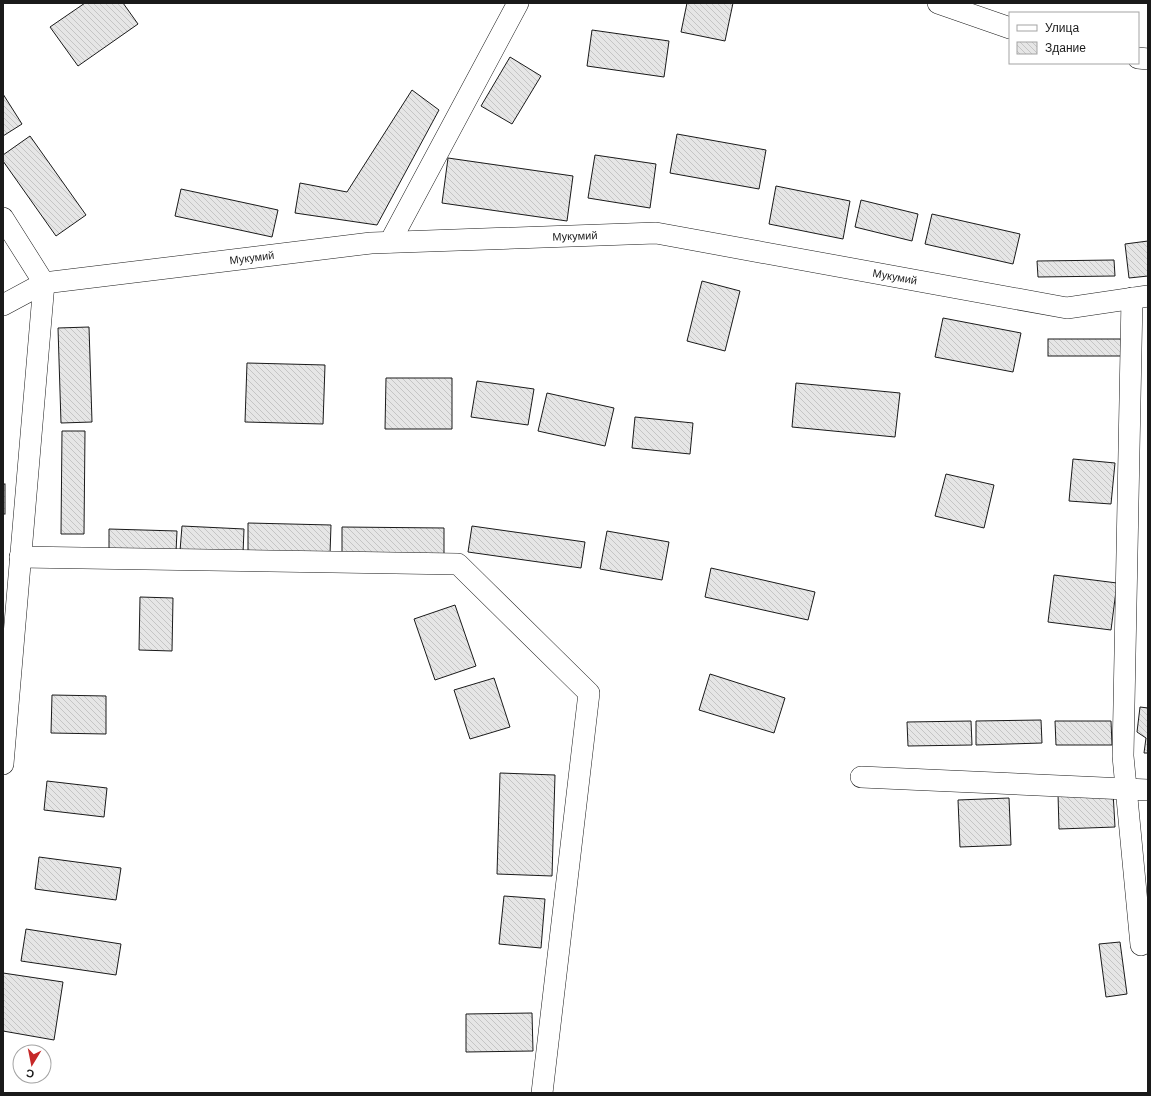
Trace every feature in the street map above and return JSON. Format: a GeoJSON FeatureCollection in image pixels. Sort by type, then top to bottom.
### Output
{"type":"FeatureCollection","features":[{"type":"Feature","properties":{"kind":"street"},"geometry":{"type":"LineString","coordinates":[[390,242],[518,3]]}},
{"type":"Feature","properties":{"kind":"street"},"geometry":{"type":"LineString","coordinates":[[938,3],[1009,28]]}},
{"type":"Feature","properties":{"kind":"street"},"geometry":{"type":"LineString","coordinates":[[3,218],[44,283],[3,764]]}},
{"type":"Feature","properties":{"kind":"street","name":"Мукумий"},"geometry":{"type":"LineString","coordinates":[[3,305],[44,283],[363,244],[656,233],[1068,308],[1140,297]]}},
{"type":"Feature","properties":{"kind":"street"},"geometry":{"type":"LineString","coordinates":[[1140,297],[1123,756],[1141,945]]}},
{"type":"Feature","properties":{"kind":"street"},"geometry":{"type":"LineString","coordinates":[[20,557],[458,564],[589,693],[542,1093]]}},
{"type":"Feature","properties":{"kind":"street"},"geometry":{"type":"LineString","coordinates":[[861,777],[1148,790]]}},
{"type":"Feature","properties":{"kind":"building"},"geometry":{"type":"Polygon","coordinates":[[[85,3],[123,3],[138,24],[78,66],[50,27],[85,3]]]}},
{"type":"Feature","properties":{"kind":"building"},"geometry":{"type":"Polygon","coordinates":[[[687,3],[733,3],[725,41],[681,32],[687,3]]]}},
{"type":"Feature","properties":{"kind":"building"},"geometry":{"type":"Polygon","coordinates":[[[592,30],[669,41],[664,77],[587,66],[592,30]]]}},
{"type":"Feature","properties":{"kind":"building"},"geometry":{"type":"Polygon","coordinates":[[[510,57],[541,76],[512,124],[481,106],[510,57]]]}},
{"type":"Feature","properties":{"kind":"building"},"geometry":{"type":"Polygon","coordinates":[[[412,90],[439,110],[377,225],[295,213],[300,183],[347,192],[412,90]]]}},
{"type":"Feature","properties":{"kind":"building"},"geometry":{"type":"Polygon","coordinates":[[[3,94],[22,124],[3,136],[3,94]]]}},
{"type":"Feature","properties":{"kind":"building"},"geometry":{"type":"Polygon","coordinates":[[[677,134],[766,150],[759,189],[670,173],[677,134]]]}},
{"type":"Feature","properties":{"kind":"building"},"geometry":{"type":"Polygon","coordinates":[[[30,136],[86,215],[56,236],[3,161],[3,155],[30,136]]]}},
{"type":"Feature","properties":{"kind":"building"},"geometry":{"type":"Polygon","coordinates":[[[595,155],[656,164],[650,208],[588,198],[595,155]]]}},
{"type":"Feature","properties":{"kind":"building"},"geometry":{"type":"Polygon","coordinates":[[[448,158],[573,176],[567,221],[442,203],[448,158]]]}},
{"type":"Feature","properties":{"kind":"building"},"geometry":{"type":"Polygon","coordinates":[[[776,186],[850,201],[843,239],[769,224],[776,186]]]}},
{"type":"Feature","properties":{"kind":"building"},"geometry":{"type":"Polygon","coordinates":[[[181,189],[278,210],[272,237],[175,216],[181,189]]]}},
{"type":"Feature","properties":{"kind":"building"},"geometry":{"type":"Polygon","coordinates":[[[861,200],[918,214],[912,241],[855,227],[861,200]]]}},
{"type":"Feature","properties":{"kind":"building"},"geometry":{"type":"Polygon","coordinates":[[[932,214],[1020,234],[1013,264],[925,244],[932,214]]]}},
{"type":"Feature","properties":{"kind":"building"},"geometry":{"type":"Polygon","coordinates":[[[1148,241],[1148,276],[1129,278],[1125,244],[1148,241]]]}},
{"type":"Feature","properties":{"kind":"building"},"geometry":{"type":"Polygon","coordinates":[[[1114,260],[1115,276],[1038,277],[1037,261],[1114,260]]]}},
{"type":"Feature","properties":{"kind":"building"},"geometry":{"type":"Polygon","coordinates":[[[702,281],[740,291],[725,351],[687,341],[702,281]]]}},
{"type":"Feature","properties":{"kind":"building"},"geometry":{"type":"Polygon","coordinates":[[[943,318],[1021,333],[1013,372],[935,357],[943,318]]]}},
{"type":"Feature","properties":{"kind":"building"},"geometry":{"type":"Polygon","coordinates":[[[89,327],[92,422],[61,423],[58,328],[89,327]]]}},
{"type":"Feature","properties":{"kind":"building"},"geometry":{"type":"Polygon","coordinates":[[[1048,339],[1121,339],[1121,356],[1048,356],[1048,339]]]}},
{"type":"Feature","properties":{"kind":"building"},"geometry":{"type":"Polygon","coordinates":[[[247,363],[325,365],[323,424],[245,422],[247,363]]]}},
{"type":"Feature","properties":{"kind":"building"},"geometry":{"type":"Polygon","coordinates":[[[386,378],[452,378],[452,429],[385,429],[386,378]]]}},
{"type":"Feature","properties":{"kind":"building"},"geometry":{"type":"Polygon","coordinates":[[[477,381],[534,389],[528,425],[471,417],[477,381]]]}},
{"type":"Feature","properties":{"kind":"building"},"geometry":{"type":"Polygon","coordinates":[[[796,383],[900,393],[895,437],[792,427],[796,383]]]}},
{"type":"Feature","properties":{"kind":"building"},"geometry":{"type":"Polygon","coordinates":[[[547,393],[614,408],[605,446],[538,431],[547,393]]]}},
{"type":"Feature","properties":{"kind":"building"},"geometry":{"type":"Polygon","coordinates":[[[635,417],[693,423],[690,454],[632,448],[635,417]]]}},
{"type":"Feature","properties":{"kind":"building"},"geometry":{"type":"Polygon","coordinates":[[[62,431],[85,431],[84,534],[61,534],[62,431]]]}},
{"type":"Feature","properties":{"kind":"building"},"geometry":{"type":"Polygon","coordinates":[[[1073,459],[1115,463],[1111,504],[1069,501],[1073,459]]]}},
{"type":"Feature","properties":{"kind":"building"},"geometry":{"type":"Polygon","coordinates":[[[946,474],[994,485],[984,528],[935,516],[946,474]]]}},
{"type":"Feature","properties":{"kind":"building"},"geometry":{"type":"Polygon","coordinates":[[[3,484],[5,484],[5,514],[3,514],[3,484]]]}},
{"type":"Feature","properties":{"kind":"building"},"geometry":{"type":"Polygon","coordinates":[[[248,523],[331,525],[330,554],[248,552],[248,523]]]}},
{"type":"Feature","properties":{"kind":"building"},"geometry":{"type":"Polygon","coordinates":[[[182,526],[244,529],[243,554],[180,551],[182,526]]]}},
{"type":"Feature","properties":{"kind":"building"},"geometry":{"type":"Polygon","coordinates":[[[472,526],[585,542],[581,568],[468,552],[472,526]]]}},
{"type":"Feature","properties":{"kind":"building"},"geometry":{"type":"Polygon","coordinates":[[[342,527],[444,528],[444,554],[342,553],[342,527]]]}},
{"type":"Feature","properties":{"kind":"building"},"geometry":{"type":"Polygon","coordinates":[[[109,529],[177,531],[176,552],[109,550],[109,529]]]}},
{"type":"Feature","properties":{"kind":"building"},"geometry":{"type":"Polygon","coordinates":[[[607,531],[669,542],[662,580],[600,569],[607,531]]]}},
{"type":"Feature","properties":{"kind":"building"},"geometry":{"type":"Polygon","coordinates":[[[711,568],[815,592],[808,620],[705,597],[711,568]]]}},
{"type":"Feature","properties":{"kind":"building"},"geometry":{"type":"Polygon","coordinates":[[[1054,575],[1117,583],[1111,630],[1048,622],[1054,575]]]}},
{"type":"Feature","properties":{"kind":"building"},"geometry":{"type":"Polygon","coordinates":[[[140,597],[173,598],[172,651],[139,650],[140,597]]]}},
{"type":"Feature","properties":{"kind":"building"},"geometry":{"type":"Polygon","coordinates":[[[455,605],[476,666],[435,680],[414,619],[455,605]]]}},
{"type":"Feature","properties":{"kind":"building"},"geometry":{"type":"Polygon","coordinates":[[[710,674],[785,698],[774,733],[699,710],[710,674]]]}},
{"type":"Feature","properties":{"kind":"building"},"geometry":{"type":"Polygon","coordinates":[[[494,678],[510,727],[470,739],[454,690],[494,678]]]}},
{"type":"Feature","properties":{"kind":"building"},"geometry":{"type":"Polygon","coordinates":[[[52,695],[106,696],[106,734],[51,733],[52,695]]]}},
{"type":"Feature","properties":{"kind":"building"},"geometry":{"type":"Polygon","coordinates":[[[1140,707],[1148,708],[1148,753],[1144,753],[1146,738],[1137,732],[1140,707]]]}},
{"type":"Feature","properties":{"kind":"building"},"geometry":{"type":"Polygon","coordinates":[[[1041,720],[1042,743],[976,745],[976,721],[1041,720]]]}},
{"type":"Feature","properties":{"kind":"building"},"geometry":{"type":"Polygon","coordinates":[[[971,721],[972,745],[908,746],[907,722],[971,721]]]}},
{"type":"Feature","properties":{"kind":"building"},"geometry":{"type":"Polygon","coordinates":[[[1055,721],[1111,721],[1112,745],[1056,745],[1055,721]]]}},
{"type":"Feature","properties":{"kind":"building"},"geometry":{"type":"Polygon","coordinates":[[[500,773],[555,775],[552,876],[497,874],[500,773]]]}},
{"type":"Feature","properties":{"kind":"building"},"geometry":{"type":"Polygon","coordinates":[[[47,781],[107,788],[104,817],[44,810],[47,781]]]}},
{"type":"Feature","properties":{"kind":"building"},"geometry":{"type":"Polygon","coordinates":[[[1113,792],[1115,827],[1059,829],[1058,794],[1113,792]]]}},
{"type":"Feature","properties":{"kind":"building"},"geometry":{"type":"Polygon","coordinates":[[[1009,798],[1011,845],[960,847],[958,800],[1009,798]]]}},
{"type":"Feature","properties":{"kind":"building"},"geometry":{"type":"Polygon","coordinates":[[[39,857],[121,868],[116,900],[35,889],[39,857]]]}},
{"type":"Feature","properties":{"kind":"building"},"geometry":{"type":"Polygon","coordinates":[[[504,896],[545,899],[541,948],[499,944],[504,896]]]}},
{"type":"Feature","properties":{"kind":"building"},"geometry":{"type":"Polygon","coordinates":[[[26,929],[121,944],[116,975],[21,961],[26,929]]]}},
{"type":"Feature","properties":{"kind":"building"},"geometry":{"type":"Polygon","coordinates":[[[1120,942],[1127,994],[1106,997],[1099,944],[1120,942]]]}},
{"type":"Feature","properties":{"kind":"building"},"geometry":{"type":"Polygon","coordinates":[[[3,973],[63,982],[54,1040],[3,1031],[3,973]]]}},
{"type":"Feature","properties":{"kind":"building"},"geometry":{"type":"Polygon","coordinates":[[[532,1013],[533,1051],[466,1052],[466,1014],[532,1013]]]}}]}
